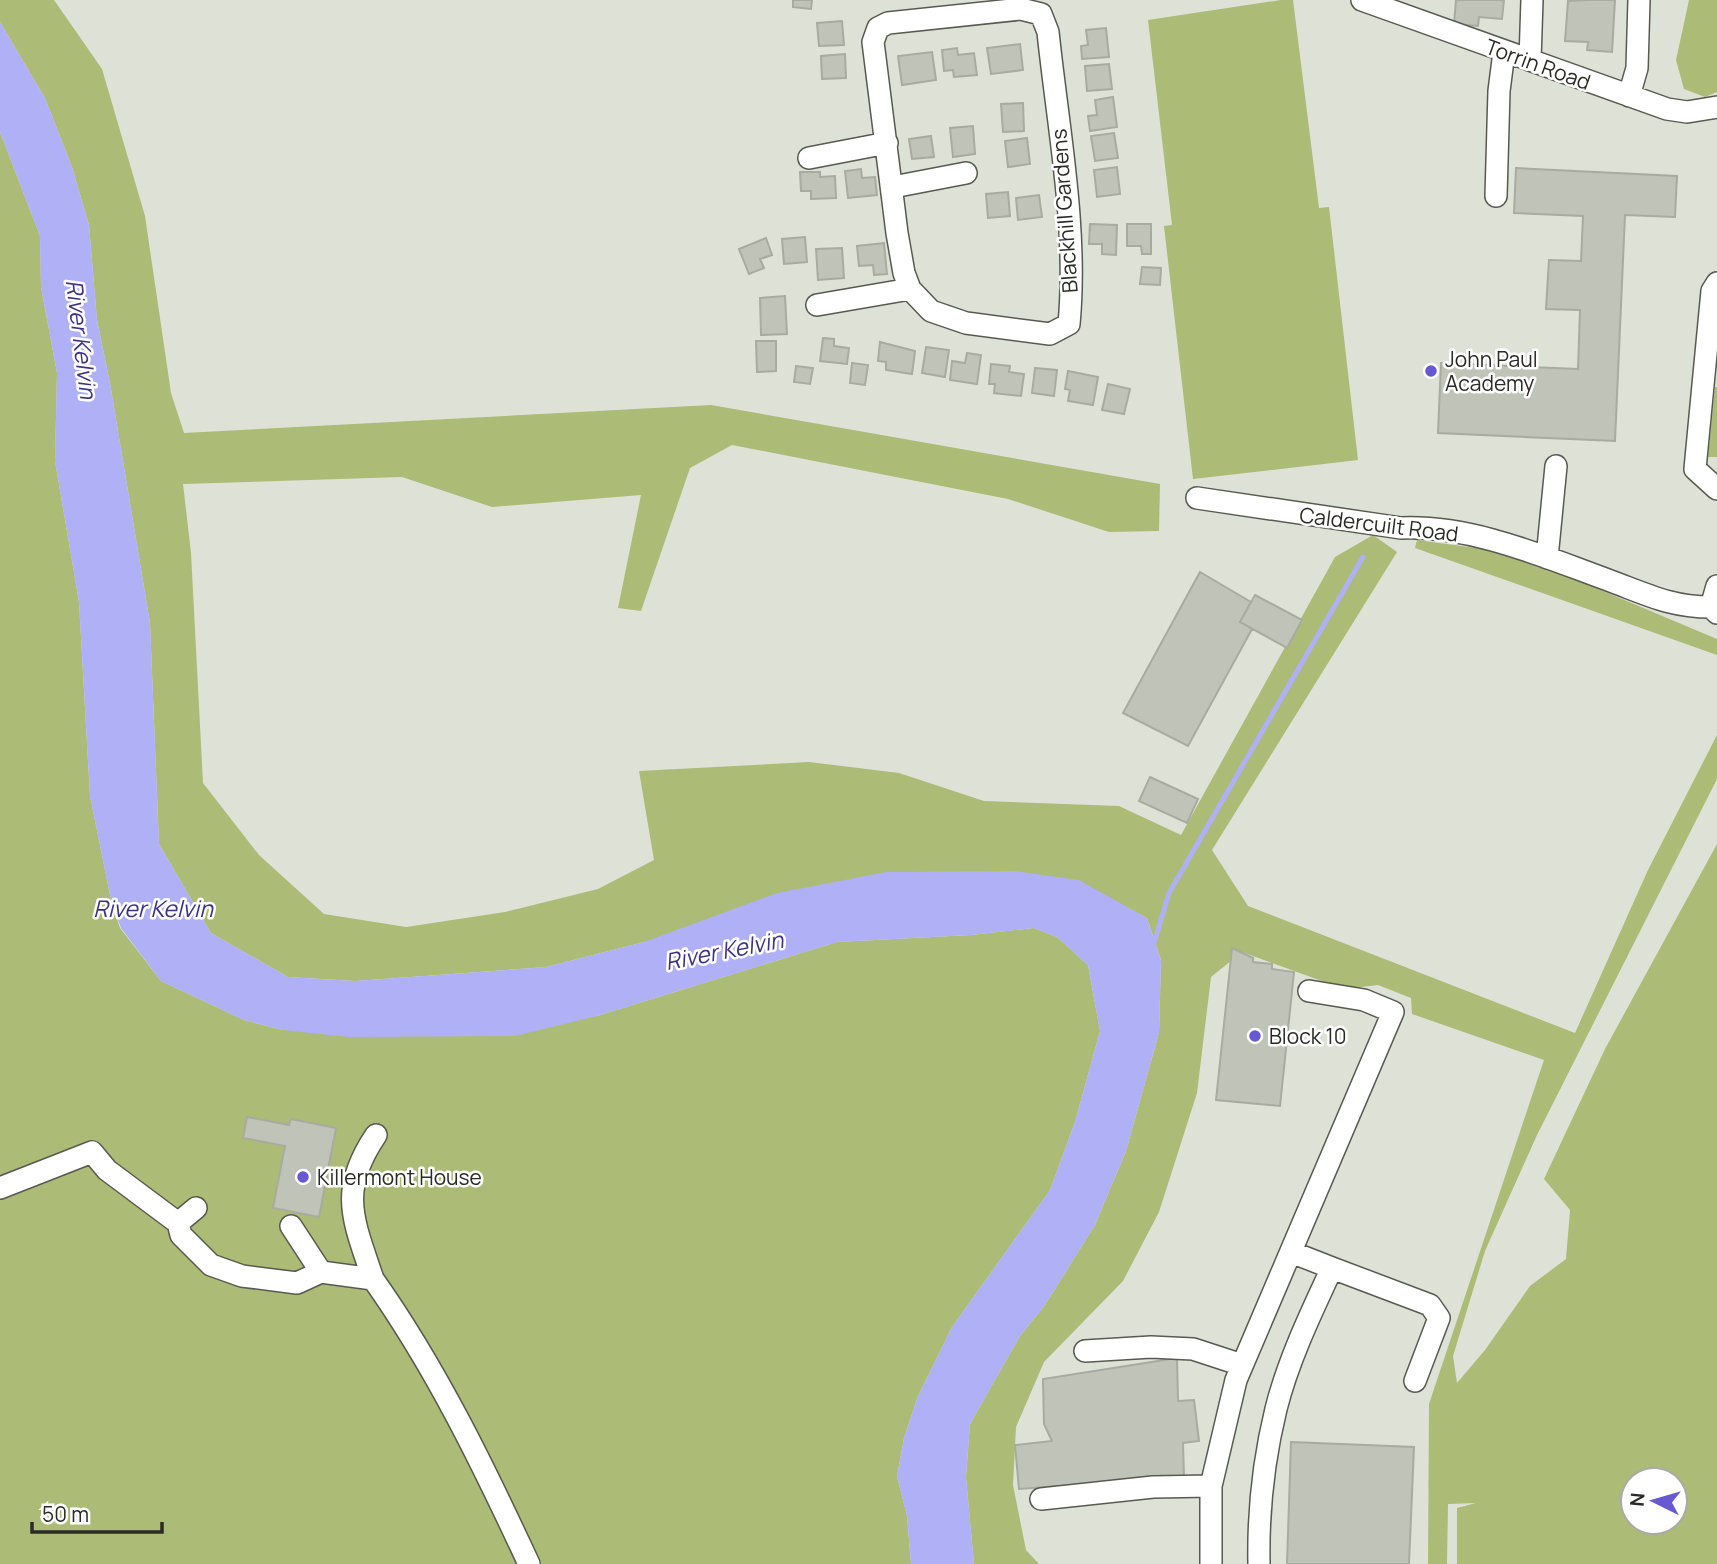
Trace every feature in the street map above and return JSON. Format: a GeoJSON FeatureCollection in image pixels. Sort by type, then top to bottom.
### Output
{"type":"FeatureCollection","features":[{"type":"Feature","properties":{"kind":"street","name":"Torrin Road"},"geometry":{"type":"LineString","coordinates":[[1362,0],[1416,9],[1504,52],[1667,109],[1687,112],[1717,107]]}},
{"type":"Feature","properties":{"kind":"street"},"geometry":{"type":"LineString","coordinates":[[1530,60],[1532,0]]}},
{"type":"Feature","properties":{"kind":"street"},"geometry":{"type":"LineString","coordinates":[[1629,96],[1637,68],[1639,0]]}},
{"type":"Feature","properties":{"kind":"street","name":"Blackhill Gardens"},"geometry":{"type":"LineString","coordinates":[[928,9],[1021,9],[1041,15],[1045,23],[1068,215],[1071,299],[1069,324],[1050,334],[967,323],[931,311],[910,289],[904,273],[887,143],[874,34],[888,23],[928,9]]}},
{"type":"Feature","properties":{"kind":"street"},"geometry":{"type":"LineString","coordinates":[[1496,196],[1499,91],[1504,52]]}},
{"type":"Feature","properties":{"kind":"street"},"geometry":{"type":"LineString","coordinates":[[809,158],[887,143]]}},
{"type":"Feature","properties":{"kind":"street"},"geometry":{"type":"LineString","coordinates":[[893,187],[966,173]]}},
{"type":"Feature","properties":{"kind":"street"},"geometry":{"type":"LineString","coordinates":[[1717,283],[1712,291],[1695,469],[1717,489]]}},
{"type":"Feature","properties":{"kind":"street"},"geometry":{"type":"LineString","coordinates":[[817,305],[910,289]]}},
{"type":"Feature","properties":{"kind":"street"},"geometry":{"type":"LineString","coordinates":[[1547,558],[1556,466]]}},
{"type":"Feature","properties":{"kind":"street","name":"Caldercuilt Road"},"geometry":{"type":"LineString","coordinates":[[1196,498],[1401,528],[1433,526],[1530,550],[1679,607],[1714,610]]}},
{"type":"Feature","properties":{"kind":"street"},"geometry":{"type":"LineString","coordinates":[[1714,610],[1717,586]]}},
{"type":"Feature","properties":{"kind":"street"},"geometry":{"type":"LineString","coordinates":[[1211,1564],[1211,1486],[1242,1365],[1394,1012],[1364,1000],[1309,991]]}},
{"type":"Feature","properties":{"kind":"street"},"geometry":{"type":"LineString","coordinates":[[376,1135],[360,1158],[351,1188],[359,1236],[373,1279],[408,1329],[474,1445],[529,1564]]}},
{"type":"Feature","properties":{"kind":"street"},"geometry":{"type":"LineString","coordinates":[[0,1188],[92,1152],[107,1170],[178,1223],[181,1235],[211,1265],[242,1276],[297,1283],[321,1272],[373,1279]]}},
{"type":"Feature","properties":{"kind":"street"},"geometry":{"type":"LineString","coordinates":[[178,1223],[196,1208]]}},
{"type":"Feature","properties":{"kind":"street"},"geometry":{"type":"LineString","coordinates":[[291,1226],[321,1272]]}},
{"type":"Feature","properties":{"kind":"street"},"geometry":{"type":"LineString","coordinates":[[1291,1252],[1430,1306],[1439,1318],[1415,1381]]}},
{"type":"Feature","properties":{"kind":"street"},"geometry":{"type":"LineString","coordinates":[[1259,1564],[1260,1512],[1276,1408],[1309,1317],[1332,1268]]}},
{"type":"Feature","properties":{"kind":"street"},"geometry":{"type":"LineString","coordinates":[[1085,1351],[1151,1347],[1193,1349],[1242,1365]]}},
{"type":"Feature","properties":{"kind":"street"},"geometry":{"type":"LineString","coordinates":[[1041,1499],[1153,1488],[1211,1486]]}},
{"type":"Feature","properties":{"kind":"green space"},"geometry":{"type":"Polygon","coordinates":[[[0,0],[54,0],[102,69],[145,216],[171,393],[184,433],[711,405],[1160,484],[1159,531],[1109,532],[1008,499],[732,445],[690,468],[641,611],[618,608],[641,495],[492,507],[402,477],[183,484],[191,553],[203,783],[259,855],[324,914],[406,927],[505,912],[598,889],[654,860],[639,771],[809,762],[899,773],[984,801],[1119,806],[1181,835],[1335,557],[1373,535],[1397,552],[1212,850],[1248,906],[1575,1033],[1648,870],[1717,735],[1717,779],[1537,1135],[1485,1251],[1453,1356],[1457,1383],[1485,1350],[1530,1286],[1566,1259],[1570,1210],[1544,1179],[1605,1049],[1717,844],[1717,1564],[1457,1564],[1457,1508],[1476,1503],[1448,1504],[1447,1564],[1428,1564],[1429,1404],[1544,1060],[1412,1014],[1411,998],[1378,985],[1344,989],[1242,952],[1211,977],[1197,1093],[1159,1212],[1123,1281],[1044,1362],[1016,1427],[1013,1485],[1026,1550],[1039,1564],[974,1564],[966,1477],[970,1424],[1020,1336],[1045,1305],[1095,1225],[1126,1151],[1159,1033],[1161,960],[1147,918],[1118,903],[644,942],[546,967],[355,981],[288,977],[211,933],[159,844],[150,623],[97,320],[89,225],[72,167],[45,98],[0,22],[0,0]]]}},
{"type":"Feature","properties":{"kind":"green space"},"geometry":{"type":"Polygon","coordinates":[[[1293,0],[1319,208],[1329,207],[1358,460],[1193,479],[1164,226],[1172,225],[1148,20],[1293,0]]]}},
{"type":"Feature","properties":{"kind":"green space"},"geometry":{"type":"Polygon","coordinates":[[[1689,0],[1717,0],[1717,92],[1705,97],[1684,89],[1676,60],[1689,0]]]}},
{"type":"Feature","properties":{"kind":"green space"},"geometry":{"type":"Polygon","coordinates":[[[0,132],[40,236],[41,287],[57,373],[55,461],[79,602],[90,796],[111,900],[120,928],[161,981],[244,1020],[282,1030],[597,1016],[837,942],[971,935],[1034,928],[1057,937],[1088,965],[1100,1031],[1075,1122],[1050,1190],[952,1327],[918,1396],[904,1438],[897,1476],[907,1516],[911,1564],[0,1564],[0,132]]]}},
{"type":"Feature","properties":{"kind":"green space"},"geometry":{"type":"Polygon","coordinates":[[[1715,387],[1717,457],[1708,457],[1715,387]]]}},
{"type":"Feature","properties":{"kind":"green space"},"geometry":{"type":"Polygon","coordinates":[[[1417,540],[1513,553],[1717,639],[1717,655],[1415,548],[1417,540]]]}},
{"type":"Feature","properties":{"kind":"water","name":"River Kelvin"},"geometry":{"type":"Polygon","coordinates":[[[0,22],[45,98],[72,167],[89,225],[97,320],[150,623],[159,844],[211,933],[288,977],[355,981],[546,967],[644,942],[777,893],[886,872],[1015,871],[1079,880],[1147,918],[1161,960],[1159,1033],[1126,1151],[1095,1225],[1045,1305],[1020,1336],[970,1424],[966,1477],[974,1564],[911,1564],[907,1516],[897,1476],[904,1438],[918,1396],[952,1327],[1050,1190],[1075,1122],[1100,1031],[1088,965],[1057,937],[1034,928],[971,935],[837,942],[597,1016],[515,1036],[349,1037],[282,1030],[244,1020],[161,981],[121,928],[111,900],[90,796],[79,602],[55,461],[57,373],[41,287],[40,236],[0,132],[0,22]]]}},
{"type":"Feature","properties":{"kind":"building"},"geometry":{"type":"Polygon","coordinates":[[[793,0],[812,0],[811,9],[793,7],[793,0]]]}},
{"type":"Feature","properties":{"kind":"building"},"geometry":{"type":"Polygon","coordinates":[[[1456,0],[1504,0],[1502,19],[1479,17],[1478,26],[1454,24],[1456,0]]]}},
{"type":"Feature","properties":{"kind":"building"},"geometry":{"type":"Polygon","coordinates":[[[1615,0],[1612,52],[1587,50],[1588,42],[1565,41],[1568,1],[1615,0]]]}},
{"type":"Feature","properties":{"kind":"building"},"geometry":{"type":"Polygon","coordinates":[[[842,21],[844,45],[819,46],[817,23],[842,21]]]}},
{"type":"Feature","properties":{"kind":"building"},"geometry":{"type":"Polygon","coordinates":[[[1106,28],[1109,57],[1082,59],[1081,46],[1088,45],[1086,30],[1106,28]]]}},
{"type":"Feature","properties":{"kind":"building"},"geometry":{"type":"Polygon","coordinates":[[[1020,44],[1023,70],[991,74],[987,48],[1020,44]]]}},
{"type":"Feature","properties":{"kind":"building"},"geometry":{"type":"Polygon","coordinates":[[[957,48],[958,55],[974,53],[977,75],[954,77],[953,70],[944,71],[942,50],[957,48]]]}},
{"type":"Feature","properties":{"kind":"building"},"geometry":{"type":"Polygon","coordinates":[[[932,52],[936,80],[902,85],[898,56],[932,52]]]}},
{"type":"Feature","properties":{"kind":"building"},"geometry":{"type":"Polygon","coordinates":[[[845,54],[846,78],[822,79],[821,56],[845,54]]]}},
{"type":"Feature","properties":{"kind":"building"},"geometry":{"type":"Polygon","coordinates":[[[1109,64],[1112,89],[1087,91],[1085,66],[1109,64]]]}},
{"type":"Feature","properties":{"kind":"building"},"geometry":{"type":"Polygon","coordinates":[[[1113,97],[1117,127],[1090,131],[1088,116],[1097,115],[1095,100],[1113,97]]]}},
{"type":"Feature","properties":{"kind":"building"},"geometry":{"type":"Polygon","coordinates":[[[1023,103],[1024,131],[1003,132],[1001,104],[1023,103]]]}},
{"type":"Feature","properties":{"kind":"building"},"geometry":{"type":"Polygon","coordinates":[[[973,126],[975,154],[953,157],[950,128],[973,126]]]}},
{"type":"Feature","properties":{"kind":"building"},"geometry":{"type":"Polygon","coordinates":[[[1114,133],[1118,158],[1095,161],[1091,136],[1114,133]]]}},
{"type":"Feature","properties":{"kind":"building"},"geometry":{"type":"Polygon","coordinates":[[[931,136],[934,157],[912,159],[909,139],[931,136]]]}},
{"type":"Feature","properties":{"kind":"building"},"geometry":{"type":"Polygon","coordinates":[[[1027,138],[1030,164],[1008,167],[1005,141],[1027,138]]]}},
{"type":"Feature","properties":{"kind":"building"},"geometry":{"type":"Polygon","coordinates":[[[1117,167],[1120,194],[1097,197],[1094,170],[1117,167]]]}},
{"type":"Feature","properties":{"kind":"building"},"geometry":{"type":"Polygon","coordinates":[[[1516,168],[1677,176],[1675,217],[1625,215],[1615,441],[1438,433],[1441,363],[1578,369],[1580,310],[1546,309],[1549,260],[1581,261],[1583,216],[1514,213],[1516,168]]]}},
{"type":"Feature","properties":{"kind":"building"},"geometry":{"type":"Polygon","coordinates":[[[861,169],[862,178],[875,177],[877,195],[848,198],[845,171],[861,169]]]}},
{"type":"Feature","properties":{"kind":"building"},"geometry":{"type":"Polygon","coordinates":[[[800,172],[820,172],[820,177],[835,176],[836,198],[811,199],[811,191],[801,191],[800,172]]]}},
{"type":"Feature","properties":{"kind":"building"},"geometry":{"type":"Polygon","coordinates":[[[1008,192],[1010,216],[988,218],[986,194],[1008,192]]]}},
{"type":"Feature","properties":{"kind":"building"},"geometry":{"type":"Polygon","coordinates":[[[1039,195],[1042,217],[1018,220],[1016,198],[1039,195]]]}},
{"type":"Feature","properties":{"kind":"building"},"geometry":{"type":"Polygon","coordinates":[[[1090,224],[1117,225],[1116,255],[1102,254],[1102,244],[1089,244],[1090,224]]]}},
{"type":"Feature","properties":{"kind":"building"},"geometry":{"type":"Polygon","coordinates":[[[1127,224],[1151,224],[1151,254],[1142,254],[1141,246],[1127,246],[1127,224]]]}},
{"type":"Feature","properties":{"kind":"building"},"geometry":{"type":"Polygon","coordinates":[[[805,237],[807,262],[784,264],[782,239],[805,237]]]}},
{"type":"Feature","properties":{"kind":"building"},"geometry":{"type":"Polygon","coordinates":[[[766,238],[772,255],[760,259],[764,268],[749,274],[739,249],[766,238]]]}},
{"type":"Feature","properties":{"kind":"building"},"geometry":{"type":"Polygon","coordinates":[[[884,243],[887,274],[874,275],[873,265],[859,266],[857,246],[884,243]]]}},
{"type":"Feature","properties":{"kind":"building"},"geometry":{"type":"Polygon","coordinates":[[[842,248],[844,278],[818,280],[816,249],[842,248]]]}},
{"type":"Feature","properties":{"kind":"building"},"geometry":{"type":"Polygon","coordinates":[[[1142,267],[1161,268],[1160,285],[1140,284],[1142,267]]]}},
{"type":"Feature","properties":{"kind":"building"},"geometry":{"type":"Polygon","coordinates":[[[785,296],[787,334],[761,335],[760,298],[785,296]]]}},
{"type":"Feature","properties":{"kind":"building"},"geometry":{"type":"Polygon","coordinates":[[[823,338],[834,339],[834,346],[849,348],[847,364],[820,361],[823,338]]]}},
{"type":"Feature","properties":{"kind":"building"},"geometry":{"type":"Polygon","coordinates":[[[756,341],[776,341],[776,371],[757,372],[756,341]]]}},
{"type":"Feature","properties":{"kind":"building"},"geometry":{"type":"Polygon","coordinates":[[[880,342],[915,351],[912,374],[886,370],[886,362],[878,361],[880,342]]]}},
{"type":"Feature","properties":{"kind":"building"},"geometry":{"type":"Polygon","coordinates":[[[926,347],[949,350],[945,377],[922,373],[926,347]]]}},
{"type":"Feature","properties":{"kind":"building"},"geometry":{"type":"Polygon","coordinates":[[[967,353],[981,355],[977,384],[950,380],[952,361],[965,363],[967,353]]]}},
{"type":"Feature","properties":{"kind":"building"},"geometry":{"type":"Polygon","coordinates":[[[852,363],[868,365],[865,385],[850,383],[852,363]]]}},
{"type":"Feature","properties":{"kind":"building"},"geometry":{"type":"Polygon","coordinates":[[[991,364],[1010,366],[1009,372],[1024,374],[1021,396],[994,393],[995,384],[989,384],[991,364]]]}},
{"type":"Feature","properties":{"kind":"building"},"geometry":{"type":"Polygon","coordinates":[[[796,366],[813,368],[810,384],[794,382],[796,366]]]}},
{"type":"Feature","properties":{"kind":"building"},"geometry":{"type":"Polygon","coordinates":[[[1035,368],[1057,370],[1054,396],[1032,393],[1035,368]]]}},
{"type":"Feature","properties":{"kind":"building"},"geometry":{"type":"Polygon","coordinates":[[[1068,371],[1098,377],[1093,405],[1068,401],[1070,390],[1065,389],[1068,371]]]}},
{"type":"Feature","properties":{"kind":"building"},"geometry":{"type":"Polygon","coordinates":[[[1108,384],[1130,389],[1124,414],[1102,410],[1108,384]]]}},
{"type":"Feature","properties":{"kind":"building"},"geometry":{"type":"Polygon","coordinates":[[[1200,572],[1251,602],[1240,622],[1252,629],[1188,746],[1123,713],[1200,572]]]}},
{"type":"Feature","properties":{"kind":"building"},"geometry":{"type":"Polygon","coordinates":[[[1255,595],[1302,620],[1287,648],[1240,622],[1255,595]]]}},
{"type":"Feature","properties":{"kind":"building"},"geometry":{"type":"Polygon","coordinates":[[[1150,777],[1198,799],[1187,823],[1139,801],[1150,777]]]}},
{"type":"Feature","properties":{"kind":"building","name":"Block 10"},"geometry":{"type":"Polygon","coordinates":[[[1232,948],[1253,958],[1253,962],[1272,964],[1272,969],[1294,972],[1280,1106],[1216,1100],[1232,948]]]}},
{"type":"Feature","properties":{"kind":"building","name":"Killermont House"},"geometry":{"type":"Polygon","coordinates":[[[247,1117],[289,1125],[291,1119],[336,1128],[319,1217],[273,1208],[285,1146],[243,1138],[247,1117]]]}},
{"type":"Feature","properties":{"kind":"building"},"geometry":{"type":"Polygon","coordinates":[[[1177,1358],[1178,1401],[1194,1400],[1199,1441],[1183,1443],[1184,1477],[1019,1489],[1015,1445],[1052,1441],[1044,1424],[1043,1379],[1177,1358]]]}},
{"type":"Feature","properties":{"kind":"building"},"geometry":{"type":"Polygon","coordinates":[[[1291,1442],[1414,1447],[1409,1564],[1287,1564],[1291,1442]]]}},
{"type":"Feature","properties":{"kind":"waterway"},"geometry":{"type":"LineString","coordinates":[[1153,947],[1169,893],[1363,557]]}},
{"type":"Feature","properties":{"kind":"place","name":"John Paul Academy"},"geometry":{"type":"Point","coordinates":[1431,371]}},
{"type":"Feature","properties":{"kind":"place","name":"Block 10"},"geometry":{"type":"Point","coordinates":[1255,1036]}},
{"type":"Feature","properties":{"kind":"place","name":"Killermont House"},"geometry":{"type":"Point","coordinates":[303,1177]}}]}
